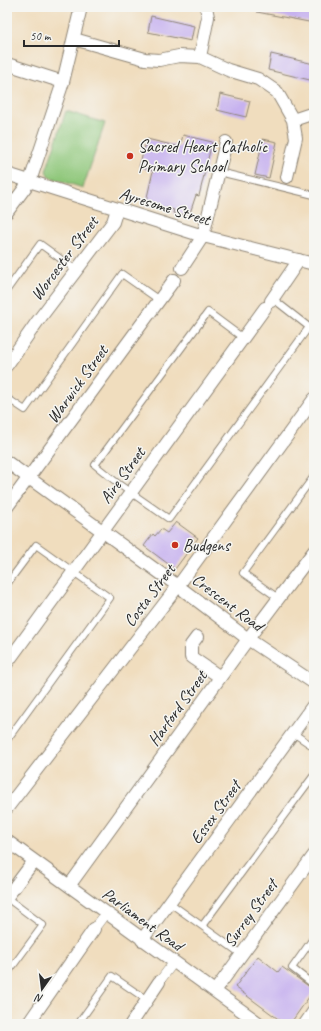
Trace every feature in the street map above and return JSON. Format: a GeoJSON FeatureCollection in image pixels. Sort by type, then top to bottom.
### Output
{"type":"FeatureCollection","features":[{"type":"Feature","properties":{"kind":"street"},"geometry":{"type":"LineString","coordinates":[[7,212],[30,182],[63,82],[81,7]]}},
{"type":"Feature","properties":{"kind":"street"},"geometry":{"type":"LineString","coordinates":[[200,57],[208,18],[206,7]]}},
{"type":"Feature","properties":{"kind":"street"},"geometry":{"type":"LineString","coordinates":[[74,39],[145,59],[159,60],[179,56],[200,57],[228,70],[258,79],[277,92],[293,120],[296,138],[287,177]]}},
{"type":"Feature","properties":{"kind":"street"},"geometry":{"type":"LineString","coordinates":[[7,64],[63,82]]}},
{"type":"Feature","properties":{"kind":"street"},"geometry":{"type":"LineString","coordinates":[[293,120],[314,112]]}},
{"type":"Feature","properties":{"kind":"street"},"geometry":{"type":"LineString","coordinates":[[182,268],[203,236],[226,142]]}},
{"type":"Feature","properties":{"kind":"street","name":"Ayresome Street"},"geometry":{"type":"LineString","coordinates":[[7,174],[203,236],[314,264]]}},
{"type":"Feature","properties":{"kind":"street","name":"Worcester Street"},"geometry":{"type":"LineString","coordinates":[[7,365],[113,222],[117,209]]}},
{"type":"Feature","properties":{"kind":"street","name":"Aire Street"},"geometry":{"type":"LineString","coordinates":[[7,663],[299,260]]}},
{"type":"Feature","properties":{"kind":"street","name":"Warwick Street"},"geometry":{"type":"LineString","coordinates":[[7,507],[174,280]]}},
{"type":"Feature","properties":{"kind":"street","name":"Costa Street"},"geometry":{"type":"LineString","coordinates":[[7,808],[178,586],[314,399]]}},
{"type":"Feature","properties":{"kind":"street","name":"Crescent Road"},"geometry":{"type":"LineString","coordinates":[[7,462],[178,586],[248,639],[314,683]]}},
{"type":"Feature","properties":{"kind":"street","name":"Harford Street"},"geometry":{"type":"LineString","coordinates":[[69,886],[220,677],[314,551]]}},
{"type":"Feature","properties":{"kind":"street"},"geometry":{"type":"LineString","coordinates":[[197,637],[191,645],[191,657],[220,677]]}},
{"type":"Feature","properties":{"kind":"street","name":"Essex Street"},"geometry":{"type":"LineString","coordinates":[[142,940],[314,704]]}},
{"type":"Feature","properties":{"kind":"street","name":"Parliament Road"},"geometry":{"type":"LineString","coordinates":[[7,841],[260,1024]]}},
{"type":"Feature","properties":{"kind":"street","name":"Surrey Street"},"geometry":{"type":"LineString","coordinates":[[215,991],[314,855]]}},
{"type":"Feature","properties":{"kind":"street"},"geometry":{"type":"LineString","coordinates":[[7,898],[34,861]]}},
{"type":"Feature","properties":{"kind":"street"},"geometry":{"type":"LineString","coordinates":[[28,1024],[106,913]]}},
{"type":"Feature","properties":{"kind":"street"},"geometry":{"type":"LineString","coordinates":[[131,1024],[174,962]]}},
{"type":"Feature","properties":{"kind":"street"},"geometry":{"type":"LineString","coordinates":[[305,1024],[314,1011]]}},
{"type":"Feature","properties":{"kind":"lane"},"geometry":{"type":"LineString","coordinates":[[219,172],[314,195]]}},
{"type":"Feature","properties":{"kind":"lane"},"geometry":{"type":"LineString","coordinates":[[7,290],[40,244],[76,270]]}},
{"type":"Feature","properties":{"kind":"lane"},"geometry":{"type":"LineString","coordinates":[[7,398],[24,410],[122,274],[159,300]]}},
{"type":"Feature","properties":{"kind":"lane"},"geometry":{"type":"LineString","coordinates":[[243,338],[208,312],[95,465],[169,518],[309,327],[269,302]]}},
{"type":"Feature","properties":{"kind":"lane"},"geometry":{"type":"LineString","coordinates":[[278,598],[243,573],[314,476]]}},
{"type":"Feature","properties":{"kind":"lane"},"geometry":{"type":"LineString","coordinates":[[7,584],[36,544],[110,598],[7,740]]}},
{"type":"Feature","properties":{"kind":"lane"},"geometry":{"type":"LineString","coordinates":[[293,733],[314,747]]}},
{"type":"Feature","properties":{"kind":"lane"},"geometry":{"type":"LineString","coordinates":[[202,926],[314,775]]}},
{"type":"Feature","properties":{"kind":"lane"},"geometry":{"type":"LineString","coordinates":[[7,898],[42,925],[7,974]]}},
{"type":"Feature","properties":{"kind":"lane"},"geometry":{"type":"LineString","coordinates":[[170,903],[241,954]]}},
{"type":"Feature","properties":{"kind":"lane"},"geometry":{"type":"LineString","coordinates":[[314,937],[292,968],[314,985]]}},
{"type":"Feature","properties":{"kind":"lane"},"geometry":{"type":"LineString","coordinates":[[78,1024],[112,976],[147,1000]]}},
{"type":"Feature","properties":{"kind":"green space"},"geometry":{"type":"Polygon","coordinates":[[[66,111],[105,123],[83,188],[49,177],[46,171],[66,111]]]}},
{"type":"Feature","properties":{"kind":"building"},"geometry":{"type":"Polygon","coordinates":[[[258,7],[314,7],[314,23],[257,12],[258,7]]]}},
{"type":"Feature","properties":{"kind":"building"},"geometry":{"type":"Polygon","coordinates":[[[151,16],[194,26],[191,41],[148,32],[151,16]]]}},
{"type":"Feature","properties":{"kind":"building"},"geometry":{"type":"Polygon","coordinates":[[[271,54],[314,64],[314,81],[268,70],[271,54]]]}},
{"type":"Feature","properties":{"kind":"building"},"geometry":{"type":"Polygon","coordinates":[[[220,94],[250,101],[246,117],[217,110],[220,94]]]}},
{"type":"Feature","properties":{"kind":"building"},"geometry":{"type":"Polygon","coordinates":[[[183,135],[212,142],[199,196],[196,195],[189,216],[173,213],[174,210],[155,205],[155,208],[145,206],[153,171],[139,167],[147,139],[180,147],[183,135]]]}},
{"type":"Feature","properties":{"kind":"building"},"geometry":{"type":"Polygon","coordinates":[[[263,139],[277,142],[269,178],[255,175],[263,139]]]}},
{"type":"Feature","properties":{"kind":"building","name":"Budgens"},"geometry":{"type":"Polygon","coordinates":[[[176,522],[198,538],[175,569],[144,546],[153,534],[155,536],[161,529],[167,533],[176,522]]]}},
{"type":"Feature","properties":{"kind":"building"},"geometry":{"type":"Polygon","coordinates":[[[258,956],[278,972],[282,967],[314,990],[290,1024],[285,1024],[235,987],[258,956]]]}},
{"type":"Feature","properties":{"kind":"place","name":"Sacred Heart Catholic Primary School"},"geometry":{"type":"Point","coordinates":[130,156]}},
{"type":"Feature","properties":{"kind":"place","name":"Budgens"},"geometry":{"type":"Point","coordinates":[175,545]}}]}
